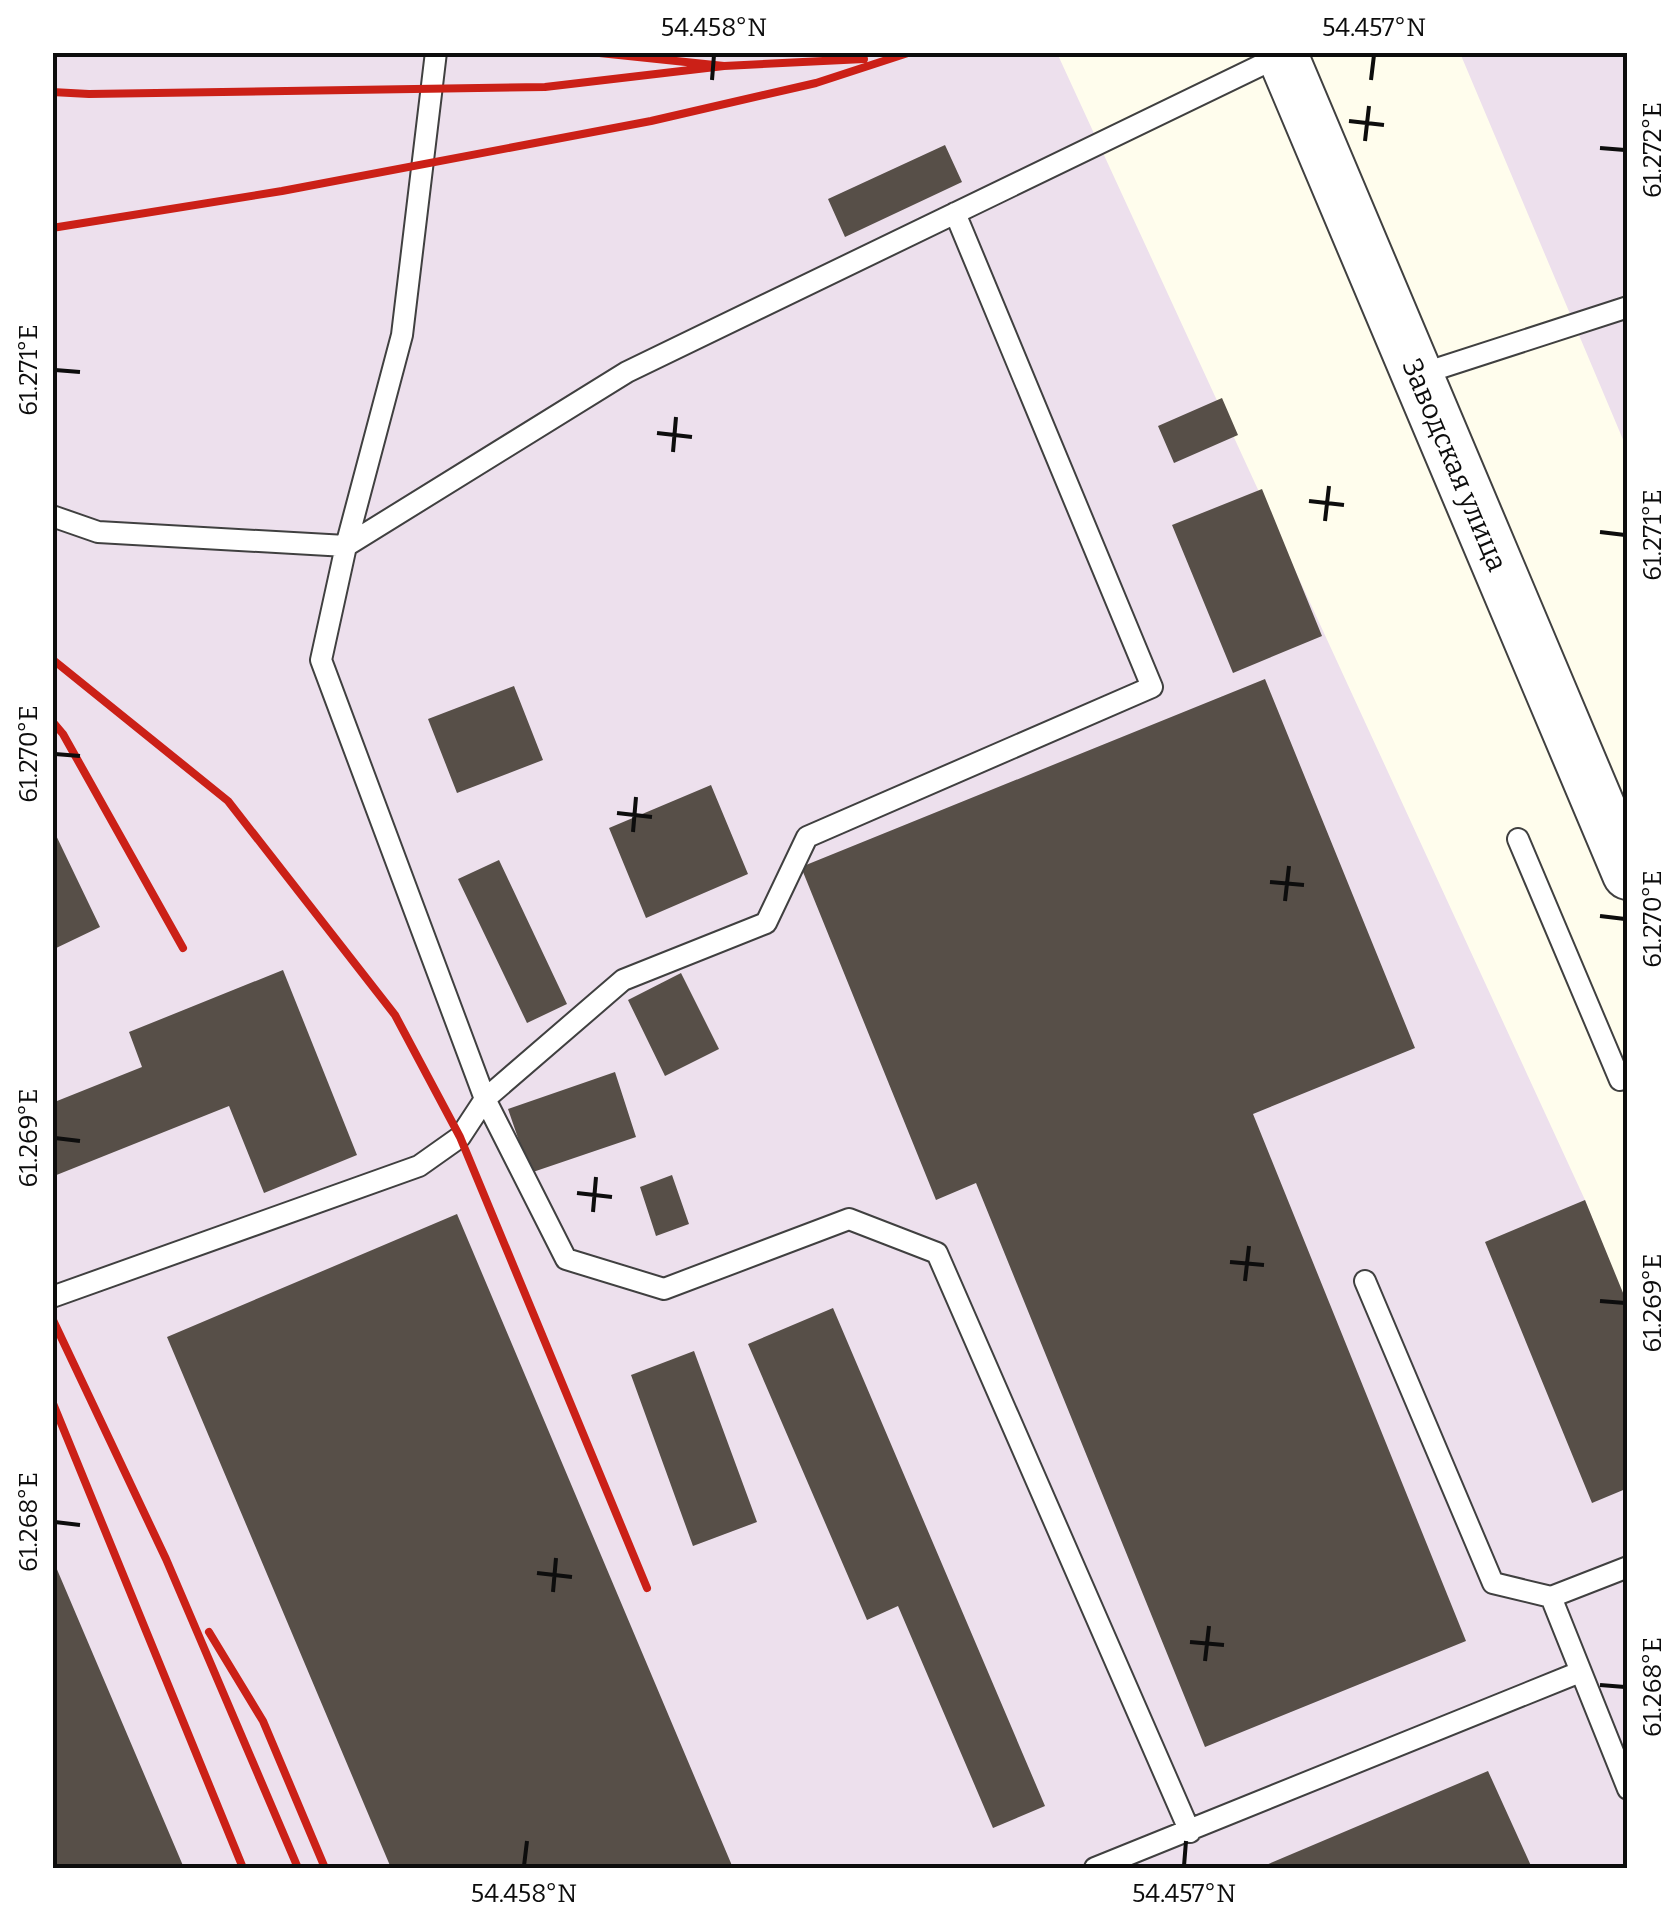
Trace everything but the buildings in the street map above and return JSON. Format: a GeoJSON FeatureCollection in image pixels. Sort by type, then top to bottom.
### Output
{"type":"FeatureCollection","features":[{"type":"Feature","properties":{"kind":"street","name":"Заводская улица"},"geometry":{"type":"LineString","coordinates":[[1282,54],[1628,874]]}},
{"type":"Feature","properties":{"kind":"lane"},"geometry":{"type":"LineString","coordinates":[[436,52],[402,335],[346,546],[321,660],[485,1099],[566,1259],[664,1290],[848,1219],[937,1254],[1190,1832]]}},
{"type":"Feature","properties":{"kind":"lane"},"geometry":{"type":"LineString","coordinates":[[52,516],[98,532],[346,546],[627,372],[1282,54]]}},
{"type":"Feature","properties":{"kind":"lane"},"geometry":{"type":"LineString","coordinates":[[52,1296],[419,1166],[460,1137],[485,1099],[623,980],[766,923],[807,837],[1152,688],[955,213]]}},
{"type":"Feature","properties":{"kind":"lane"},"geometry":{"type":"LineString","coordinates":[[1418,374],[1628,306]]}},
{"type":"Feature","properties":{"kind":"lane"},"geometry":{"type":"LineString","coordinates":[[1518,839],[1620,1080],[1628,1076]]}},
{"type":"Feature","properties":{"kind":"lane"},"geometry":{"type":"LineString","coordinates":[[1364,1281],[1493,1583],[1551,1598],[1628,1567]]}},
{"type":"Feature","properties":{"kind":"lane"},"geometry":{"type":"LineString","coordinates":[[1551,1598],[1628,1790]]}},
{"type":"Feature","properties":{"kind":"lane"},"geometry":{"type":"LineString","coordinates":[[1095,1868],[1580,1672]]}},
{"type":"Feature","properties":{"kind":"shaded area"},"geometry":{"type":"Polygon","coordinates":[[[52,53],[1057,53],[1585,1200],[1627,1305],[1627,1868],[53,1868],[52,53]]]}},
{"type":"Feature","properties":{"kind":"shaded area"},"geometry":{"type":"Polygon","coordinates":[[[1460,53],[1627,53],[1627,449],[1460,53]]]}},
{"type":"Feature","properties":{"kind":"railway"},"geometry":{"type":"LineString","coordinates":[[590,52],[724,66],[864,59]]}},
{"type":"Feature","properties":{"kind":"railway"},"geometry":{"type":"LineString","coordinates":[[52,228],[282,191],[651,121],[816,83],[911,52]]}},
{"type":"Feature","properties":{"kind":"railway"},"geometry":{"type":"LineString","coordinates":[[52,92],[545,87],[724,66]]}},
{"type":"Feature","properties":{"kind":"railway"},"geometry":{"type":"LineString","coordinates":[[52,659],[228,801],[395,1015],[460,1137],[647,1588]]}},
{"type":"Feature","properties":{"kind":"railway"},"geometry":{"type":"LineString","coordinates":[[52,721],[63,734],[183,948]]}},
{"type":"Feature","properties":{"kind":"railway"},"geometry":{"type":"LineString","coordinates":[[52,1318],[166,1559],[298,1868]]}},
{"type":"Feature","properties":{"kind":"railway"},"geometry":{"type":"LineString","coordinates":[[52,1401],[243,1868]]}},
{"type":"Feature","properties":{"kind":"railway"},"geometry":{"type":"LineString","coordinates":[[209,1632],[263,1721],[325,1868]]}}]}
